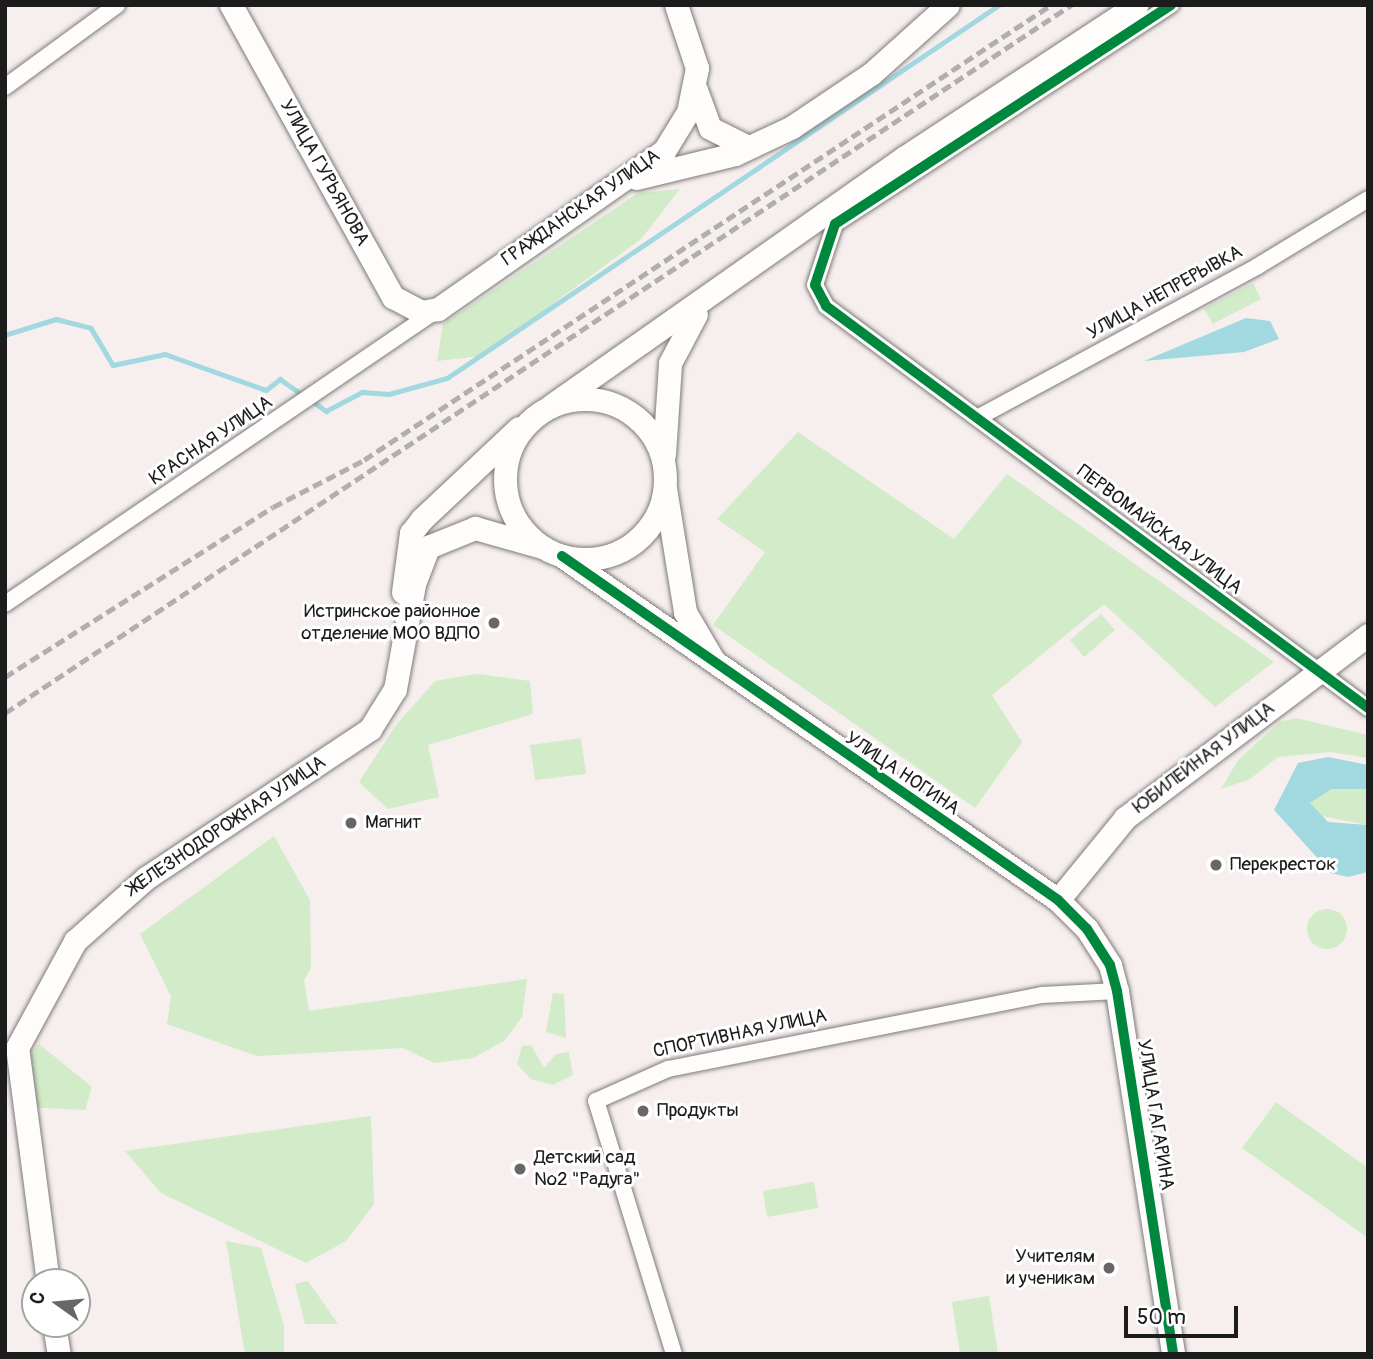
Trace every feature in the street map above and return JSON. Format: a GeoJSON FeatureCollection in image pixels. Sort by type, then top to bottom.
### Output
{"type":"FeatureCollection","features":[{"type":"Feature","properties":{"kind":"street"},"geometry":{"type":"LineString","coordinates":[[5,87],[117,5]]}},
{"type":"Feature","properties":{"kind":"street","name":"УЛИЦА ГУРЬЯНОВА"},"geometry":{"type":"LineString","coordinates":[[231,5],[393,298],[409,310],[438,309]]}},
{"type":"Feature","properties":{"kind":"street","name":"ГРАЖДАНСКАЯ УЛИЦА"},"geometry":{"type":"LineString","coordinates":[[438,309],[664,150],[688,112],[696,75],[676,5]]}},
{"type":"Feature","properties":{"kind":"street"},"geometry":{"type":"LineString","coordinates":[[611,189],[748,147],[792,127],[871,74],[948,5]]}},
{"type":"Feature","properties":{"kind":"street"},"geometry":{"type":"LineString","coordinates":[[665,487],[657,514],[630,545],[604,557],[552,551],[518,524],[504,484],[507,456],[529,421],[707,301],[905,157],[1136,5]]}},
{"type":"Feature","properties":{"kind":"street","name":"ПЕРВОМАЙСКАЯ УЛИЦА"},"geometry":{"type":"LineString","coordinates":[[1171,5],[835,224],[825,240],[815,285],[826,306],[1368,708]]}},
{"type":"Feature","properties":{"kind":"street"},"geometry":{"type":"LineString","coordinates":[[696,75],[702,118],[722,138],[748,147]]}},
{"type":"Feature","properties":{"kind":"street","name":"УЛИЦА НЕПРЕРЫВКА"},"geometry":{"type":"LineString","coordinates":[[979,417],[1246,273],[1368,199]]}},
{"type":"Feature","properties":{"kind":"street"},"geometry":{"type":"LineString","coordinates":[[707,301],[670,363],[665,487],[685,611],[727,676]]}},
{"type":"Feature","properties":{"kind":"street","name":"КРАСНАЯ УЛИЦА"},"geometry":{"type":"LineString","coordinates":[[5,604],[438,309]]}},
{"type":"Feature","properties":{"kind":"street"},"geometry":{"type":"LineString","coordinates":[[552,405],[586,398],[620,406],[643,423],[664,461]]}},
{"type":"Feature","properties":{"kind":"street","name":"ЖЕЛЕЗНОДОРОЖНАЯ УЛИЦА"},"geometry":{"type":"LineString","coordinates":[[46,1268],[16,1072],[17,1048],[31,1018],[75,941],[122,895],[370,729],[395,689],[411,533],[471,468],[529,421]]}},
{"type":"Feature","properties":{"kind":"street","name":"ЖЕЛЕЗНОДОРОЖНАЯ УЛИЦА"},"geometry":{"type":"LineString","coordinates":[[403,630],[428,547],[439,538],[475,528],[552,551]]}},
{"type":"Feature","properties":{"kind":"street","name":"УЛИЦА НОГИНА"},"geometry":{"type":"LineString","coordinates":[[552,551],[727,676],[1058,900]]}},
{"type":"Feature","properties":{"kind":"street","name":"ЮБИЛЕЙНАЯ УЛИЦА"},"geometry":{"type":"LineString","coordinates":[[1058,900],[1125,818],[1368,635]]}},
{"type":"Feature","properties":{"kind":"street","name":"УЛИЦА ГАГАРИНА"},"geometry":{"type":"LineString","coordinates":[[1058,900],[1087,929],[1110,965],[1117,991],[1173,1354]]}},
{"type":"Feature","properties":{"kind":"street","name":"СПОРТИВНАЯ УЛИЦА"},"geometry":{"type":"LineString","coordinates":[[674,1354],[596,1101],[668,1069],[1042,995],[1117,991]]}},
{"type":"Feature","properties":{"kind":"green space"},"geometry":{"type":"Polygon","coordinates":[[[680,189],[641,239],[482,356],[437,361],[443,324],[638,193],[680,189]]]}},
{"type":"Feature","properties":{"kind":"green space"},"geometry":{"type":"Polygon","coordinates":[[[1253,283],[1261,299],[1213,324],[1204,309],[1253,283]]]}},
{"type":"Feature","properties":{"kind":"green space"},"geometry":{"type":"Polygon","coordinates":[[[798,432],[954,539],[1007,474],[1274,662],[1215,707],[1104,604],[992,695],[1022,742],[975,808],[713,625],[765,552],[717,519],[798,432]]]}},
{"type":"Feature","properties":{"kind":"green space"},"geometry":{"type":"Polygon","coordinates":[[[1101,614],[1115,630],[1084,657],[1070,640],[1101,614]]]}},
{"type":"Feature","properties":{"kind":"green space"},"geometry":{"type":"Polygon","coordinates":[[[477,674],[530,681],[533,714],[428,745],[439,797],[388,809],[359,782],[396,725],[435,681],[477,674]]]}},
{"type":"Feature","properties":{"kind":"green space"},"geometry":{"type":"Polygon","coordinates":[[[1296,718],[1368,735],[1368,758],[1330,752],[1278,757],[1250,779],[1221,789],[1238,760],[1280,722],[1296,718]]]}},
{"type":"Feature","properties":{"kind":"green space"},"geometry":{"type":"Polygon","coordinates":[[[581,738],[586,774],[535,780],[530,745],[581,738]]]}},
{"type":"Feature","properties":{"kind":"green space"},"geometry":{"type":"Polygon","coordinates":[[[1331,789],[1368,789],[1368,825],[1316,815],[1310,803],[1316,793],[1331,789]]]}},
{"type":"Feature","properties":{"kind":"green space"},"geometry":{"type":"Polygon","coordinates":[[[274,836],[310,900],[311,968],[304,980],[309,1011],[527,979],[522,1017],[504,1041],[473,1058],[434,1063],[403,1048],[257,1056],[167,1024],[171,996],[140,934],[274,836]]]}},
{"type":"Feature","properties":{"kind":"green space"},"geometry":{"type":"Polygon","coordinates":[[[1327,909],[1341,915],[1347,929],[1341,943],[1327,949],[1313,943],[1307,929],[1313,915],[1327,909]]]}},
{"type":"Feature","properties":{"kind":"green space"},"geometry":{"type":"Polygon","coordinates":[[[553,993],[564,994],[566,1038],[546,1032],[553,993]]]}},
{"type":"Feature","properties":{"kind":"green space"},"geometry":{"type":"Polygon","coordinates":[[[39,1044],[92,1087],[85,1110],[25,1107],[29,1056],[39,1044]]]}},
{"type":"Feature","properties":{"kind":"green space"},"geometry":{"type":"Polygon","coordinates":[[[531,1045],[544,1068],[556,1054],[569,1052],[573,1075],[553,1085],[531,1079],[517,1064],[522,1046],[531,1045]]]}},
{"type":"Feature","properties":{"kind":"green space"},"geometry":{"type":"Polygon","coordinates":[[[1276,1102],[1368,1168],[1368,1238],[1242,1148],[1276,1102]]]}},
{"type":"Feature","properties":{"kind":"green space"},"geometry":{"type":"Polygon","coordinates":[[[371,1116],[374,1204],[346,1241],[306,1263],[161,1193],[125,1151],[371,1116]]]}},
{"type":"Feature","properties":{"kind":"green space"},"geometry":{"type":"Polygon","coordinates":[[[814,1182],[818,1208],[767,1217],[763,1191],[814,1182]]]}},
{"type":"Feature","properties":{"kind":"green space"},"geometry":{"type":"Polygon","coordinates":[[[226,1241],[261,1248],[284,1326],[284,1354],[245,1354],[226,1241]]]}},
{"type":"Feature","properties":{"kind":"green space"},"geometry":{"type":"Polygon","coordinates":[[[308,1281],[338,1324],[305,1324],[295,1284],[308,1281]]]}},
{"type":"Feature","properties":{"kind":"green space"},"geometry":{"type":"Polygon","coordinates":[[[989,1296],[998,1354],[960,1354],[952,1302],[989,1296]]]}},
{"type":"Feature","properties":{"kind":"water"},"geometry":{"type":"Polygon","coordinates":[[[1246,318],[1270,321],[1279,339],[1244,352],[1144,361],[1246,318]]]}},
{"type":"Feature","properties":{"kind":"water"},"geometry":{"type":"Polygon","coordinates":[[[1328,757],[1368,765],[1368,789],[1331,789],[1310,803],[1328,822],[1368,825],[1368,872],[1348,877],[1331,873],[1274,810],[1298,763],[1328,757]]]}},
{"type":"Feature","properties":{"kind":"waterway"},"geometry":{"type":"LineString","coordinates":[[311,400],[326,411],[362,392],[389,394],[447,378],[999,5]]}},
{"type":"Feature","properties":{"kind":"waterway"},"geometry":{"type":"LineString","coordinates":[[5,335],[56,319],[91,328],[113,365],[165,354],[266,390],[280,379],[303,395]]}},
{"type":"Feature","properties":{"kind":"railway"},"geometry":{"type":"LineString","coordinates":[[5,677],[273,507],[364,460],[1051,5]]}},
{"type":"Feature","properties":{"kind":"railway"},"geometry":{"type":"LineString","coordinates":[[5,713],[1071,5]]}},
{"type":"Feature","properties":{"kind":"cycle path"},"geometry":{"type":"LineString","coordinates":[[1171,5],[835,224],[815,285],[826,306],[1368,708]]}},
{"type":"Feature","properties":{"kind":"cycle path"},"geometry":{"type":"LineString","coordinates":[[562,556],[1058,900],[1087,929],[1110,965],[1117,991],[1173,1354]]}},
{"type":"Feature","properties":{"kind":"place","name":"Истринское районное отделение МОО ВДПО"},"geometry":{"type":"Point","coordinates":[494,623]}},
{"type":"Feature","properties":{"kind":"place","name":"Магнит"},"geometry":{"type":"Point","coordinates":[351,823]}},
{"type":"Feature","properties":{"kind":"place","name":"Перекресток"},"geometry":{"type":"Point","coordinates":[1216,865]}},
{"type":"Feature","properties":{"kind":"place","name":"Продукты"},"geometry":{"type":"Point","coordinates":[643,1111]}},
{"type":"Feature","properties":{"kind":"place","name":"Детский сад №2 \"Радуга\""},"geometry":{"type":"Point","coordinates":[520,1169]}},
{"type":"Feature","properties":{"kind":"place","name":"Учителям и ученикам"},"geometry":{"type":"Point","coordinates":[1109,1268]}}]}
